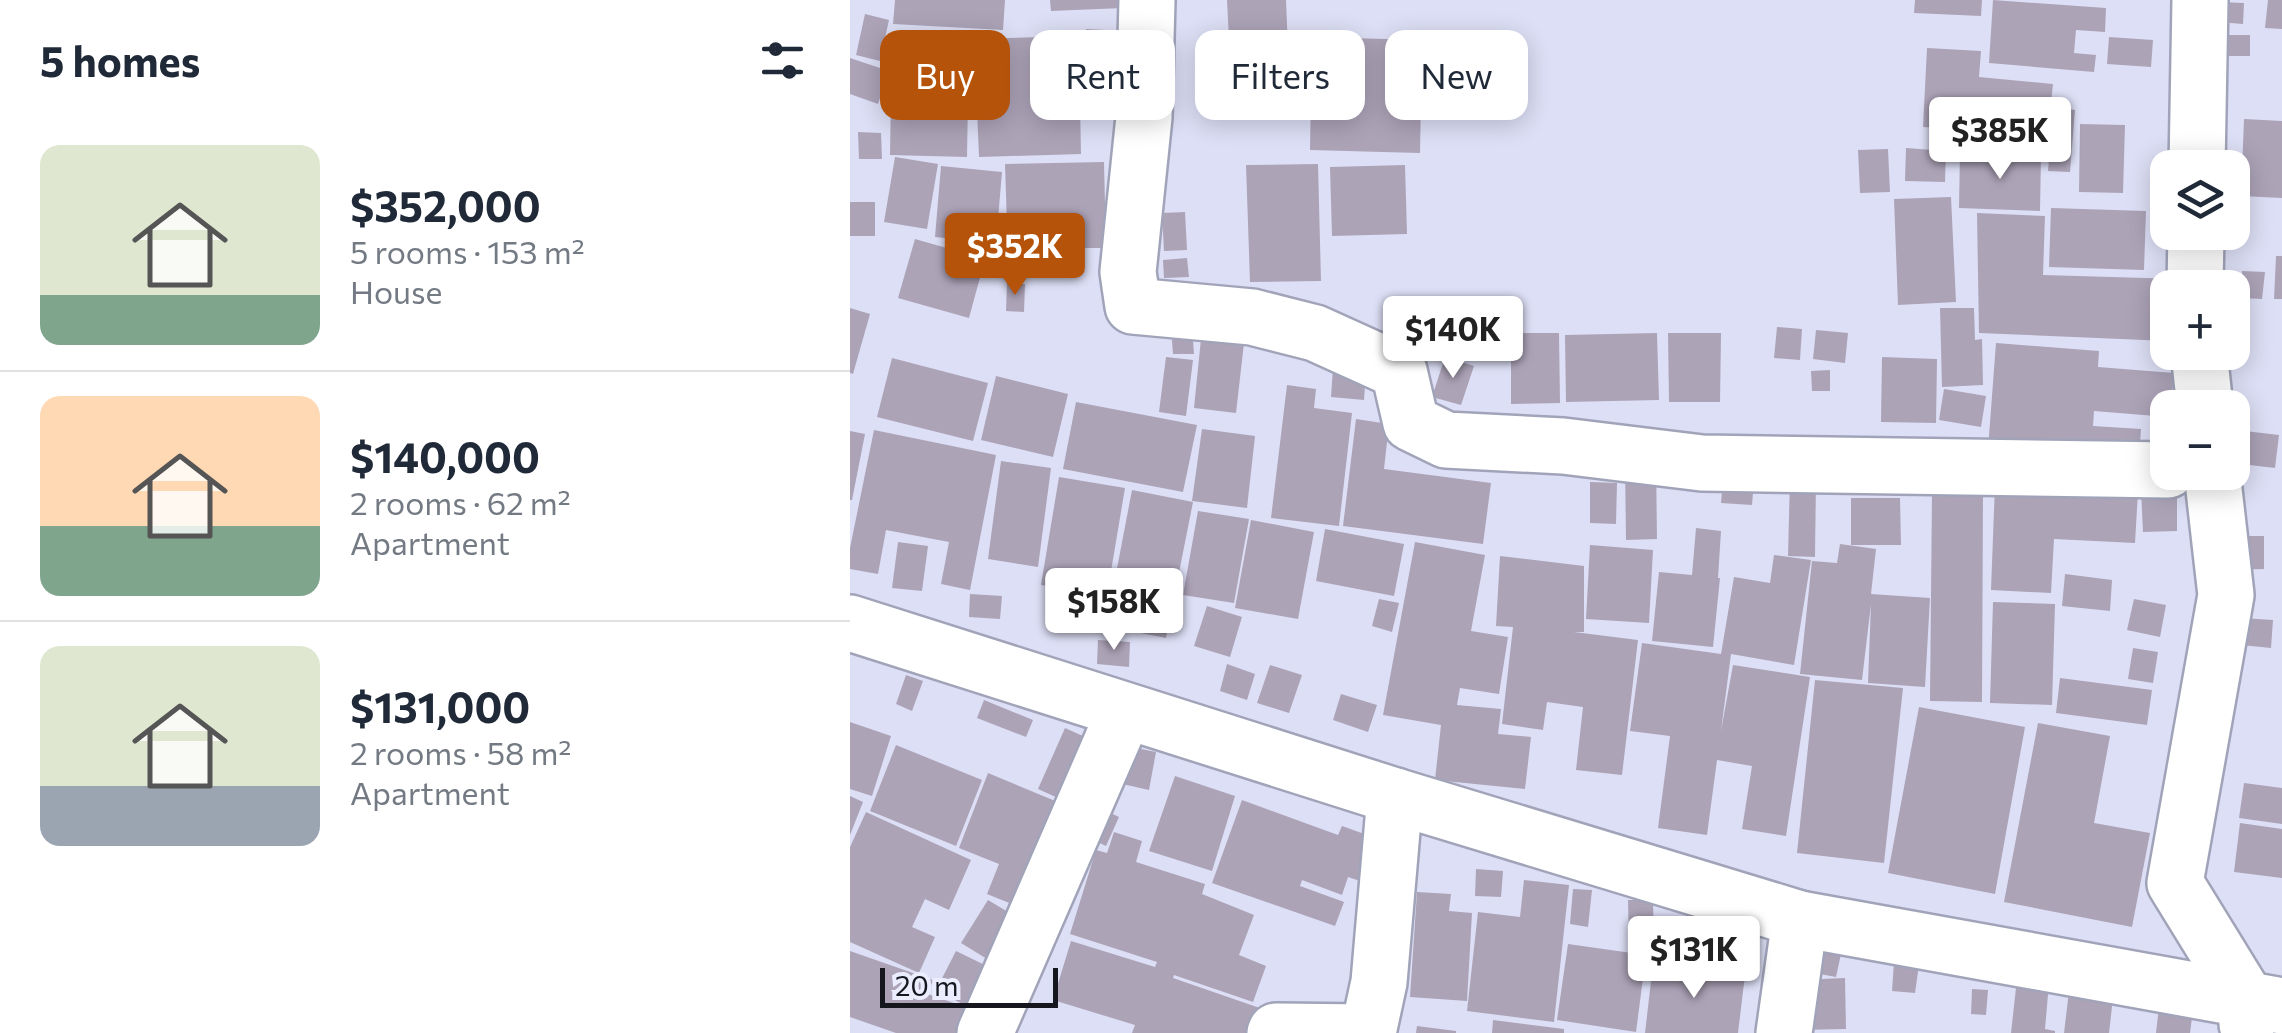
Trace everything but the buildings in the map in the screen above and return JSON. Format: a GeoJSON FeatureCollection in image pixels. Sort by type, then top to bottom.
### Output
{"type":"FeatureCollection","features":[{"type":"Feature","properties":{"kind":"street"},"geometry":{"type":"LineString","coordinates":[[1148,0],[1144,117],[1128,272],[1133,306],[1252,317],[1315,333],[1399,371],[1411,423],[1446,440],[1563,446],[1702,463],[2150,471]]}},
{"type":"Feature","properties":{"kind":"street"},"geometry":{"type":"LineString","coordinates":[[2198,150],[2200,0]]}},
{"type":"Feature","properties":{"kind":"street"},"geometry":{"type":"LineString","coordinates":[[2204,490],[2226,595],[2175,883],[2259,1013]]}},
{"type":"Feature","properties":{"kind":"street"},"geometry":{"type":"LineString","coordinates":[[850,623],[1395,796],[1800,919],[2259,1013]]}},
{"type":"Feature","properties":{"kind":"street"},"geometry":{"type":"LineString","coordinates":[[985,1033],[1125,711]]}},
{"type":"Feature","properties":{"kind":"street"},"geometry":{"type":"LineString","coordinates":[[1275,1033],[1368,1032],[1379,982],[1395,796]]}},
{"type":"Feature","properties":{"kind":"street"},"geometry":{"type":"LineString","coordinates":[[1784,1033],[1800,919]]}}]}
